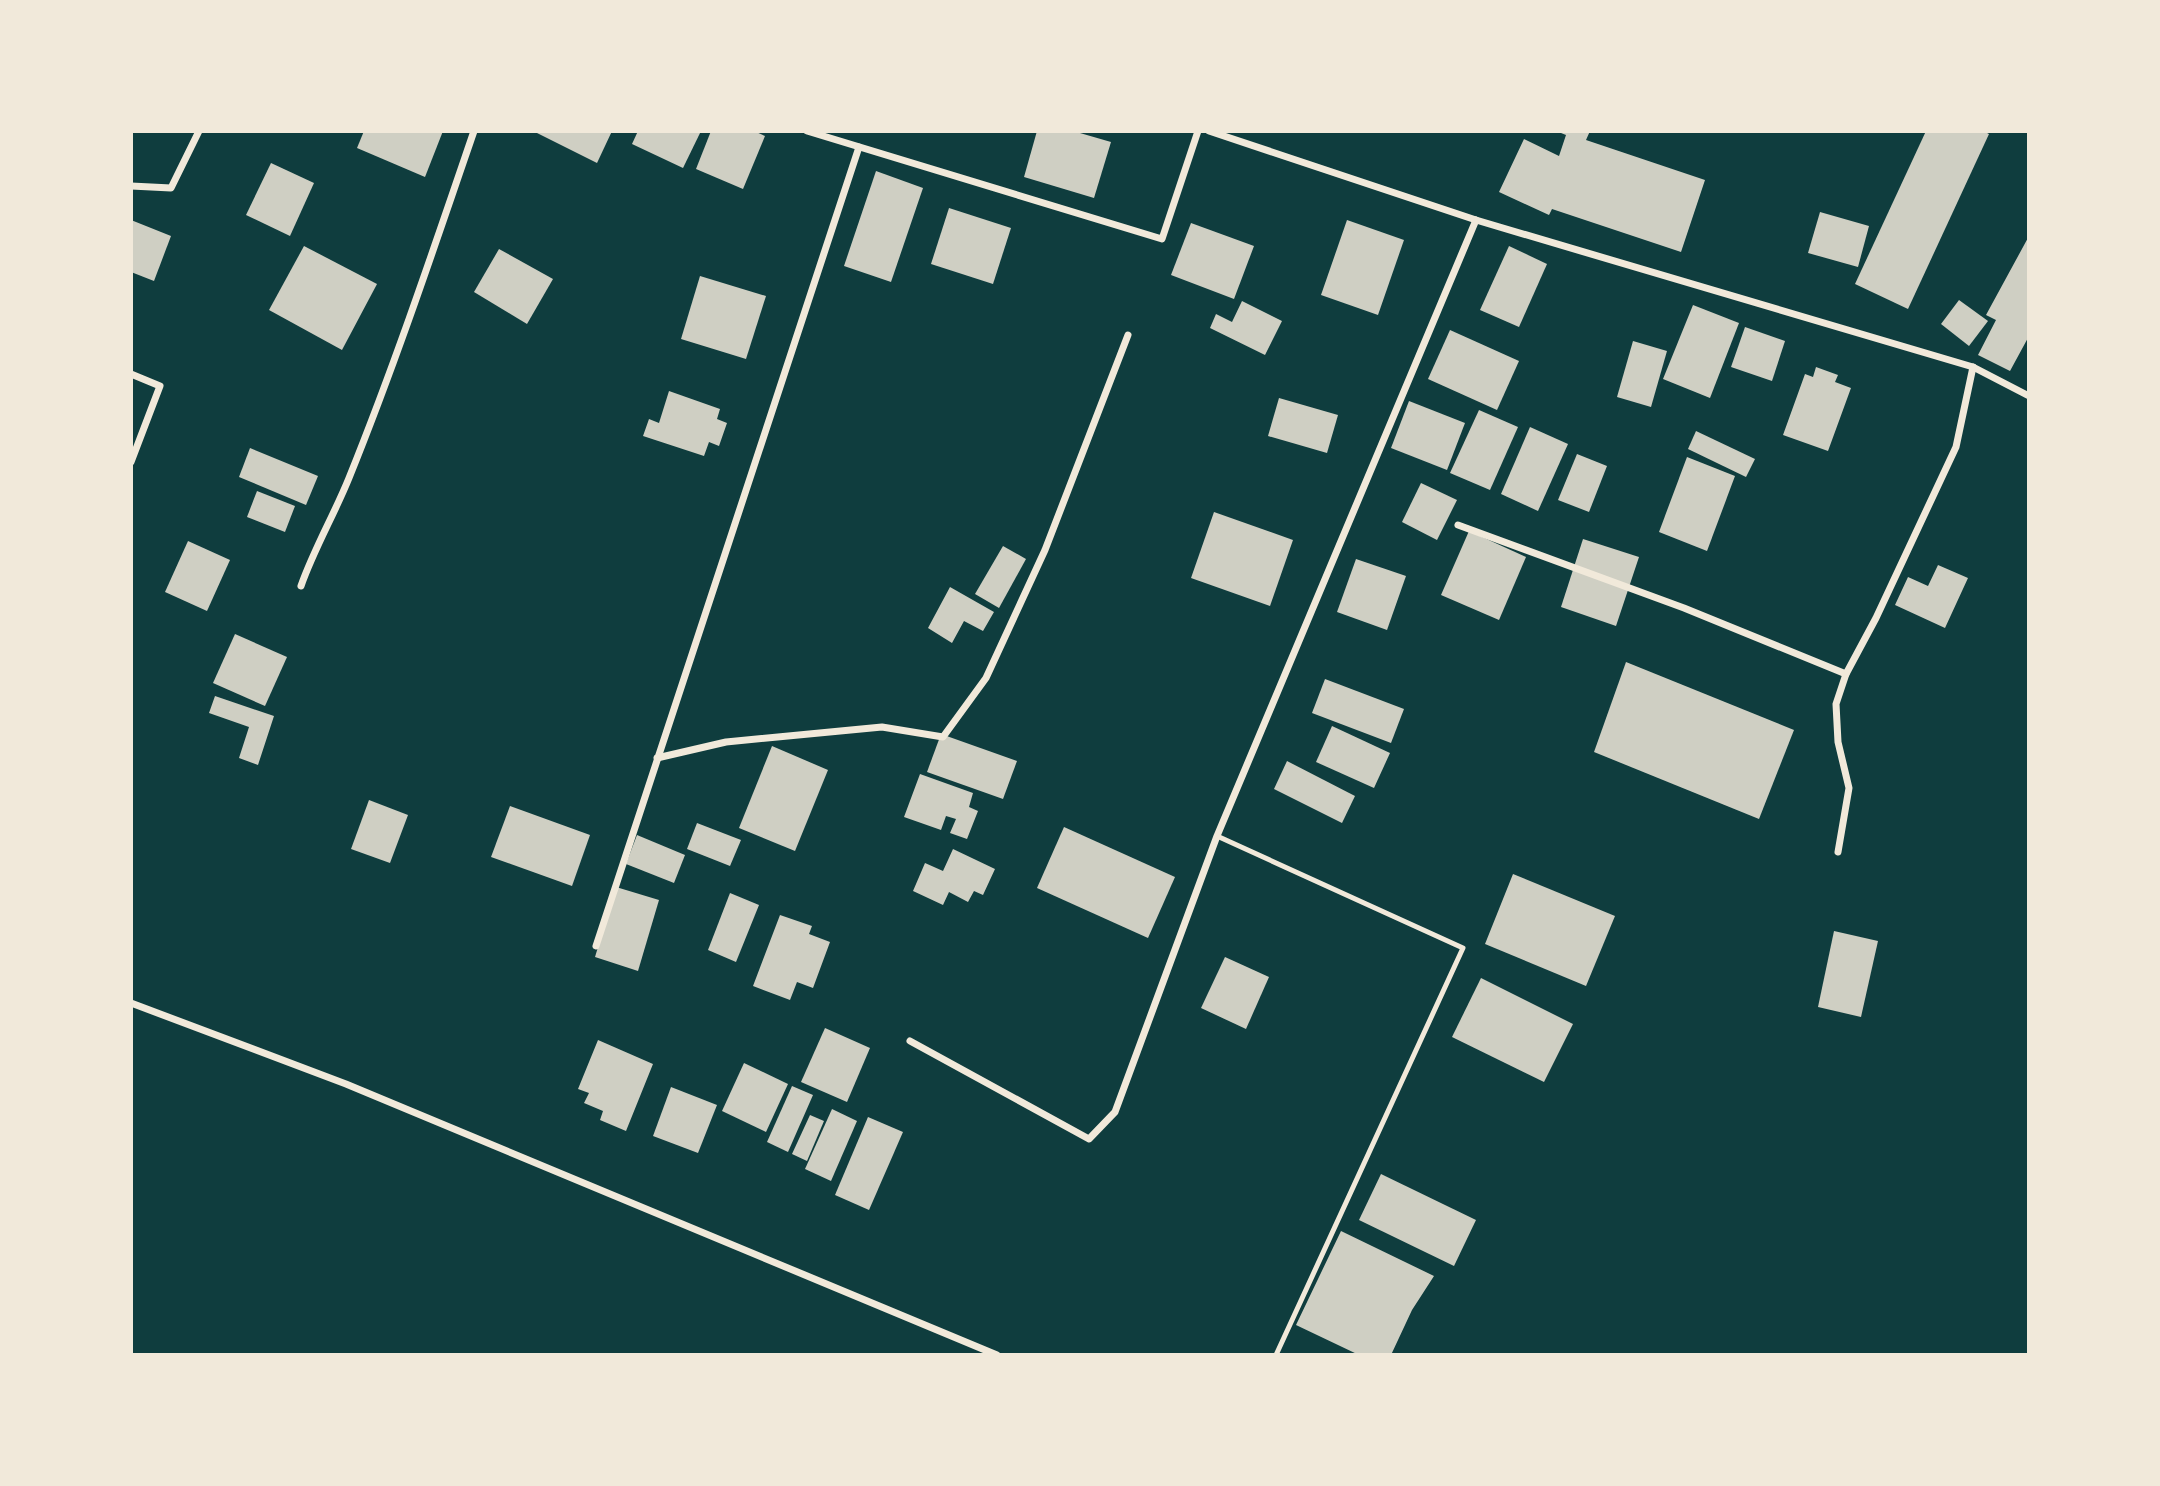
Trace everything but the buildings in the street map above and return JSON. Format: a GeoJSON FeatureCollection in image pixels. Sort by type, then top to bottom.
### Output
{"type":"FeatureCollection","features":[{"type":"Feature","properties":{"kind":"street"},"geometry":{"type":"LineString","coordinates":[[131,186],[171,188],[199,131]]}},
{"type":"Feature","properties":{"kind":"street"},"geometry":{"type":"LineString","coordinates":[[301,586],[348,480],[412,313],[474,131]]}},
{"type":"Feature","properties":{"kind":"street"},"geometry":{"type":"LineString","coordinates":[[807,131],[1162,239],[1198,131]]}},
{"type":"Feature","properties":{"kind":"street"},"geometry":{"type":"LineString","coordinates":[[1209,131],[1476,220],[1973,367],[2029,396]]}},
{"type":"Feature","properties":{"kind":"street"},"geometry":{"type":"LineString","coordinates":[[596,946],[859,147]]}},
{"type":"Feature","properties":{"kind":"street"},"geometry":{"type":"LineString","coordinates":[[910,1041],[1089,1139],[1115,1112],[1217,836],[1476,220]]}},
{"type":"Feature","properties":{"kind":"street"},"geometry":{"type":"LineString","coordinates":[[657,758],[726,742],[881,727],[943,737],[986,678],[1040,561],[1128,335]]}},
{"type":"Feature","properties":{"kind":"street"},"geometry":{"type":"LineString","coordinates":[[1838,852],[1849,788],[1838,742],[1836,704],[1846,674],[1876,618],[1956,447],[1973,367]]}},
{"type":"Feature","properties":{"kind":"street"},"geometry":{"type":"LineString","coordinates":[[131,374],[160,386],[131,462]]}},
{"type":"Feature","properties":{"kind":"street"},"geometry":{"type":"LineString","coordinates":[[1458,524],[1684,608],[1846,674]]}},
{"type":"Feature","properties":{"kind":"street"},"geometry":{"type":"LineString","coordinates":[[131,1003],[346,1084],[997,1355]]}},
{"type":"Feature","properties":{"kind":"lane"},"geometry":{"type":"LineString","coordinates":[[1217,836],[1464,948],[1276,1355]]}}]}
